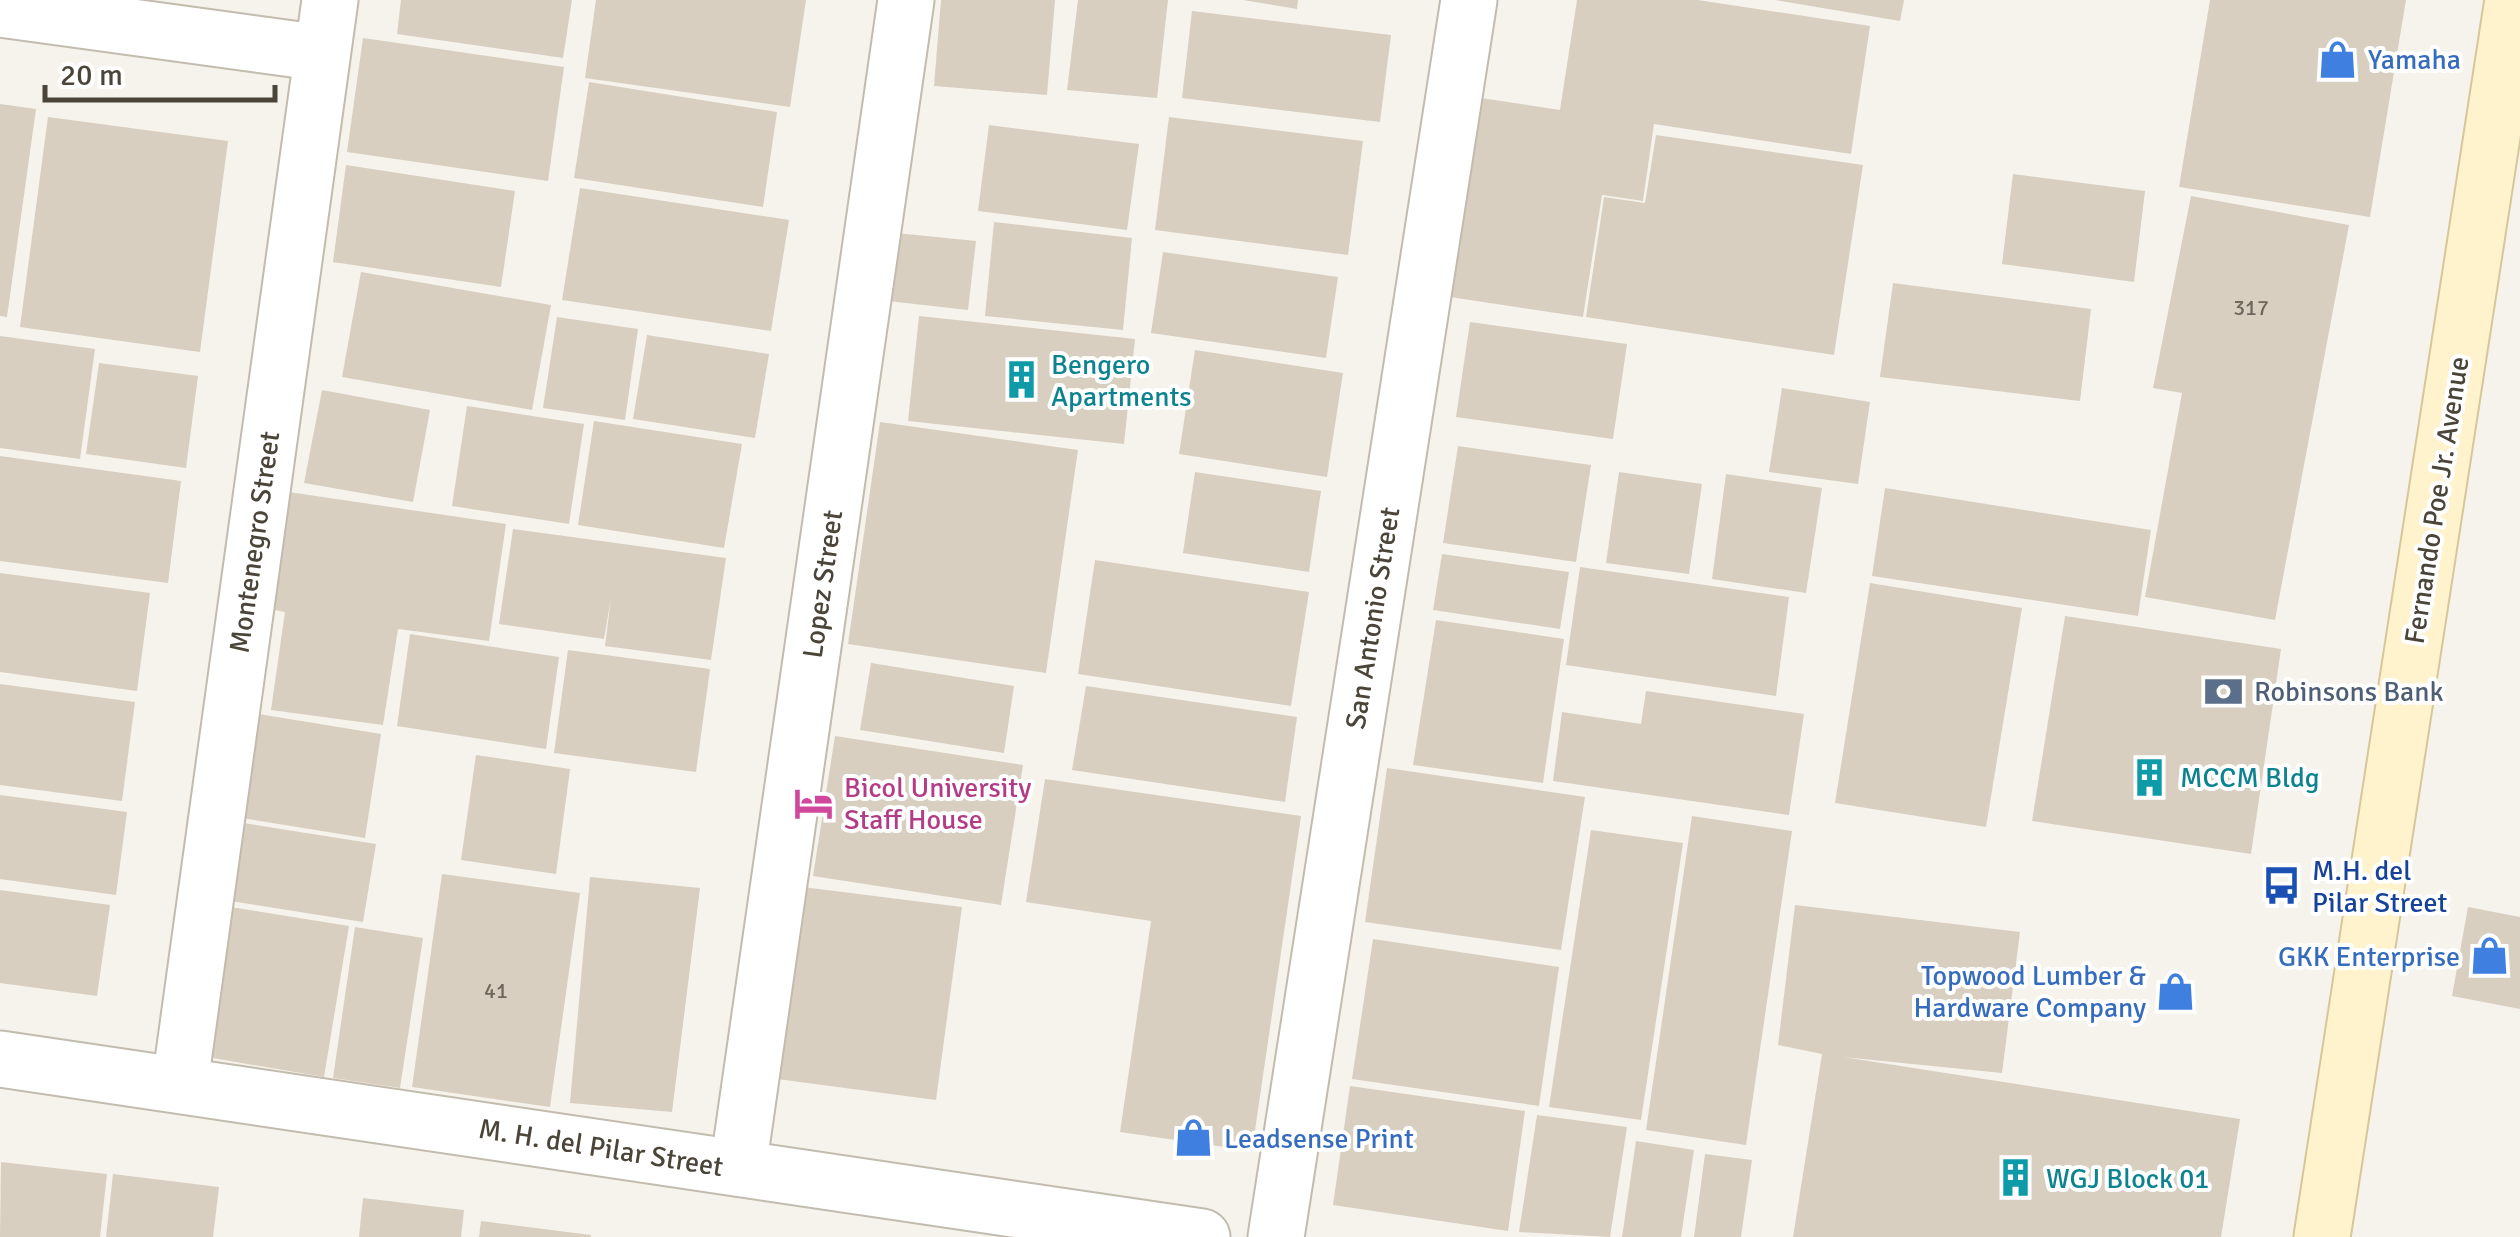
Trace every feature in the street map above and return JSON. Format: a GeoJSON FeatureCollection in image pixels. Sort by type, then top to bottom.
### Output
{"type":"FeatureCollection","features":[{"type":"Feature","properties":{"kind":"main road","name":"Fernando Poe Jr. Avenue"},"geometry":{"type":"LineString","coordinates":[[2322,1237],[2513,0]]}},
{"type":"Feature","properties":{"kind":"street","name":"Montenegro Street"},"geometry":{"type":"LineString","coordinates":[[180,1083],[330,0]]}},
{"type":"Feature","properties":{"kind":"street","name":"Lopez Street"},"geometry":{"type":"LineString","coordinates":[[738,1168],[906,0]]}},
{"type":"Feature","properties":{"kind":"street","name":"San Antonio Street"},"geometry":{"type":"LineString","coordinates":[[1276,1237],[1468,0]]}},
{"type":"Feature","properties":{"kind":"street"},"geometry":{"type":"LineString","coordinates":[[0,9],[322,53]]}},
{"type":"Feature","properties":{"kind":"street","name":"M. H. del Pilar Street"},"geometry":{"type":"LineString","coordinates":[[0,1059],[1202,1237]]}},
{"type":"Feature","properties":{"kind":"building"},"geometry":{"type":"Polygon","coordinates":[[[401,0],[572,0],[563,58],[397,34],[401,0]]]}},
{"type":"Feature","properties":{"kind":"building"},"geometry":{"type":"Polygon","coordinates":[[[596,0],[806,0],[790,107],[585,78],[596,0]]]}},
{"type":"Feature","properties":{"kind":"building"},"geometry":{"type":"Polygon","coordinates":[[[941,0],[1055,0],[1047,95],[934,86],[941,0]]]}},
{"type":"Feature","properties":{"kind":"building"},"geometry":{"type":"Polygon","coordinates":[[[1078,0],[1168,0],[1157,98],[1067,90],[1078,0]]]}},
{"type":"Feature","properties":{"kind":"building"},"geometry":{"type":"Polygon","coordinates":[[[1243,0],[1298,0],[1297,9],[1243,0]]]}},
{"type":"Feature","properties":{"kind":"building"},"geometry":{"type":"Polygon","coordinates":[[[1577,0],[1698,0],[1870,26],[1851,154],[1654,124],[1643,201],[1602,195],[1583,317],[1450,297],[1481,98],[1560,110],[1577,0]]]}},
{"type":"Feature","properties":{"kind":"building"},"geometry":{"type":"Polygon","coordinates":[[[1775,0],[1904,0],[1900,21],[1775,0]]]}},
{"type":"Feature","properties":{"kind":"building"},"geometry":{"type":"Polygon","coordinates":[[[2210,0],[2406,0],[2370,217],[2179,187],[2210,0]]]}},
{"type":"Feature","properties":{"kind":"building"},"geometry":{"type":"Polygon","coordinates":[[[1192,11],[1391,35],[1380,122],[1182,98],[1192,11]]]}},
{"type":"Feature","properties":{"kind":"building"},"geometry":{"type":"Polygon","coordinates":[[[363,38],[564,67],[548,181],[347,152],[363,38]]]}},
{"type":"Feature","properties":{"kind":"building"},"geometry":{"type":"Polygon","coordinates":[[[589,82],[777,112],[763,207],[574,178],[589,82]]]}},
{"type":"Feature","properties":{"kind":"building"},"geometry":{"type":"Polygon","coordinates":[[[0,104],[36,109],[7,317],[0,316],[0,104]]]}},
{"type":"Feature","properties":{"kind":"building"},"geometry":{"type":"Polygon","coordinates":[[[48,117],[228,141],[200,352],[20,327],[48,117]]]}},
{"type":"Feature","properties":{"kind":"building"},"geometry":{"type":"Polygon","coordinates":[[[1169,117],[1363,141],[1348,255],[1155,230],[1169,117]]]}},
{"type":"Feature","properties":{"kind":"building"},"geometry":{"type":"Polygon","coordinates":[[[989,125],[1139,144],[1127,230],[978,211],[989,125]]]}},
{"type":"Feature","properties":{"kind":"building"},"geometry":{"type":"Polygon","coordinates":[[[1656,135],[1863,165],[1834,355],[1586,317],[1604,197],[1645,203],[1656,135]]]}},
{"type":"Feature","properties":{"kind":"building"},"geometry":{"type":"Polygon","coordinates":[[[346,165],[515,191],[501,287],[333,262],[346,165]]]}},
{"type":"Feature","properties":{"kind":"building"},"geometry":{"type":"Polygon","coordinates":[[[2013,174],[2145,191],[2134,282],[2002,264],[2013,174]]]}},
{"type":"Feature","properties":{"kind":"building"},"geometry":{"type":"Polygon","coordinates":[[[580,188],[789,220],[771,331],[562,300],[580,188]]]}},
{"type":"Feature","properties":{"kind":"building"},"geometry":{"type":"Polygon","coordinates":[[[2191,196],[2349,225],[2275,620],[2145,597],[2182,393],[2153,388],[2191,196]]]}},
{"type":"Feature","properties":{"kind":"building"},"geometry":{"type":"Polygon","coordinates":[[[994,222],[1132,238],[1123,330],[985,316],[994,222]]]}},
{"type":"Feature","properties":{"kind":"building"},"geometry":{"type":"Polygon","coordinates":[[[896,233],[976,241],[968,310],[888,301],[896,233]]]}},
{"type":"Feature","properties":{"kind":"building"},"geometry":{"type":"Polygon","coordinates":[[[1163,252],[1338,277],[1326,358],[1151,333],[1163,252]]]}},
{"type":"Feature","properties":{"kind":"building"},"geometry":{"type":"Polygon","coordinates":[[[361,272],[551,305],[532,410],[342,377],[361,272]]]}},
{"type":"Feature","properties":{"kind":"building"},"geometry":{"type":"Polygon","coordinates":[[[1893,283],[2091,309],[2080,401],[1880,377],[1893,283]]]}},
{"type":"Feature","properties":{"kind":"building","name":"Bengero Apartments"},"geometry":{"type":"Polygon","coordinates":[[[919,316],[1135,339],[1124,444],[908,421],[919,316]]]}},
{"type":"Feature","properties":{"kind":"building"},"geometry":{"type":"Polygon","coordinates":[[[557,317],[638,329],[625,420],[543,408],[557,317]]]}},
{"type":"Feature","properties":{"kind":"building"},"geometry":{"type":"Polygon","coordinates":[[[1470,322],[1627,344],[1613,439],[1456,417],[1470,322]]]}},
{"type":"Feature","properties":{"kind":"building"},"geometry":{"type":"Polygon","coordinates":[[[647,335],[769,354],[755,438],[633,419],[647,335]]]}},
{"type":"Feature","properties":{"kind":"building"},"geometry":{"type":"Polygon","coordinates":[[[0,336],[95,349],[80,459],[0,448],[0,336]]]}},
{"type":"Feature","properties":{"kind":"building"},"geometry":{"type":"Polygon","coordinates":[[[1195,350],[1343,373],[1327,477],[1179,454],[1195,350]]]}},
{"type":"Feature","properties":{"kind":"building"},"geometry":{"type":"Polygon","coordinates":[[[99,363],[198,376],[186,468],[86,454],[99,363]]]}},
{"type":"Feature","properties":{"kind":"building"},"geometry":{"type":"Polygon","coordinates":[[[1782,388],[1870,402],[1858,484],[1769,472],[1782,388]]]}},
{"type":"Feature","properties":{"kind":"building"},"geometry":{"type":"Polygon","coordinates":[[[322,390],[430,410],[413,502],[304,483],[322,390]]]}},
{"type":"Feature","properties":{"kind":"building"},"geometry":{"type":"Polygon","coordinates":[[[467,406],[584,424],[569,524],[452,506],[467,406]]]}},
{"type":"Feature","properties":{"kind":"building"},"geometry":{"type":"Polygon","coordinates":[[[594,421],[742,444],[724,548],[578,525],[594,421]]]}},
{"type":"Feature","properties":{"kind":"building"},"geometry":{"type":"Polygon","coordinates":[[[880,422],[1078,450],[1046,673],[848,644],[880,422]]]}},
{"type":"Feature","properties":{"kind":"building"},"geometry":{"type":"Polygon","coordinates":[[[1458,446],[1591,465],[1576,562],[1443,543],[1458,446]]]}},
{"type":"Feature","properties":{"kind":"building"},"geometry":{"type":"Polygon","coordinates":[[[0,456],[181,481],[168,583],[0,561],[0,456]]]}},
{"type":"Feature","properties":{"kind":"building"},"geometry":{"type":"Polygon","coordinates":[[[1195,472],[1321,491],[1309,572],[1183,553],[1195,472]]]}},
{"type":"Feature","properties":{"kind":"building"},"geometry":{"type":"Polygon","coordinates":[[[1619,472],[1702,484],[1689,574],[1606,563],[1619,472]]]}},
{"type":"Feature","properties":{"kind":"building"},"geometry":{"type":"Polygon","coordinates":[[[1726,474],[1822,488],[1806,593],[1712,579],[1726,474]]]}},
{"type":"Feature","properties":{"kind":"building"},"geometry":{"type":"Polygon","coordinates":[[[1885,488],[2151,530],[2138,616],[1872,576],[1885,488]]]}},
{"type":"Feature","properties":{"kind":"building"},"geometry":{"type":"Polygon","coordinates":[[[282,491],[506,524],[489,641],[398,629],[383,725],[271,710],[285,612],[264,608],[282,491]]]}},
{"type":"Feature","properties":{"kind":"building"},"geometry":{"type":"Polygon","coordinates":[[[513,529],[726,558],[711,660],[605,646],[611,598],[604,639],[499,624],[513,529]]]}},
{"type":"Feature","properties":{"kind":"building"},"geometry":{"type":"Polygon","coordinates":[[[1442,554],[1569,572],[1560,629],[1433,610],[1442,554]]]}},
{"type":"Feature","properties":{"kind":"building"},"geometry":{"type":"Polygon","coordinates":[[[1095,560],[1309,592],[1291,706],[1078,674],[1095,560]]]}},
{"type":"Feature","properties":{"kind":"building"},"geometry":{"type":"Polygon","coordinates":[[[1580,567],[1789,597],[1776,696],[1566,665],[1580,567]]]}},
{"type":"Feature","properties":{"kind":"building"},"geometry":{"type":"Polygon","coordinates":[[[0,573],[150,593],[137,691],[0,672],[0,573]]]}},
{"type":"Feature","properties":{"kind":"building"},"geometry":{"type":"Polygon","coordinates":[[[1870,583],[2022,608],[1986,827],[1835,803],[1870,583]]]}},
{"type":"Feature","properties":{"kind":"building","name":"MCCM Bldg"},"geometry":{"type":"Polygon","coordinates":[[[2065,616],[2281,649],[2251,854],[2032,821],[2065,616]]]}},
{"type":"Feature","properties":{"kind":"building"},"geometry":{"type":"Polygon","coordinates":[[[1436,620],[1564,639],[1543,783],[1413,765],[1436,620]]]}},
{"type":"Feature","properties":{"kind":"building"},"geometry":{"type":"Polygon","coordinates":[[[410,634],[559,657],[546,749],[397,726],[410,634]]]}},
{"type":"Feature","properties":{"kind":"building"},"geometry":{"type":"Polygon","coordinates":[[[568,650],[710,669],[696,772],[554,753],[568,650]]]}},
{"type":"Feature","properties":{"kind":"building"},"geometry":{"type":"Polygon","coordinates":[[[871,663],[1014,686],[1004,753],[860,730],[871,663]]]}},
{"type":"Feature","properties":{"kind":"building"},"geometry":{"type":"Polygon","coordinates":[[[0,684],[135,702],[122,801],[0,785],[0,684]]]}},
{"type":"Feature","properties":{"kind":"building"},"geometry":{"type":"Polygon","coordinates":[[[1086,686],[1297,717],[1285,802],[1072,770],[1086,686]]]}},
{"type":"Feature","properties":{"kind":"building"},"geometry":{"type":"Polygon","coordinates":[[[1646,691],[1804,714],[1789,815],[1553,781],[1562,712],[1641,724],[1646,691]]]}},
{"type":"Feature","properties":{"kind":"building"},"geometry":{"type":"Polygon","coordinates":[[[246,712],[381,734],[365,838],[230,816],[246,712]]]}},
{"type":"Feature","properties":{"kind":"building"},"geometry":{"type":"Polygon","coordinates":[[[835,736],[1023,765],[1001,905],[813,876],[835,736]]]}},
{"type":"Feature","properties":{"kind":"building"},"geometry":{"type":"Polygon","coordinates":[[[476,755],[570,769],[556,874],[461,860],[476,755]]]}},
{"type":"Feature","properties":{"kind":"building"},"geometry":{"type":"Polygon","coordinates":[[[1387,768],[1585,797],[1561,950],[1365,922],[1387,768]]]}},
{"type":"Feature","properties":{"kind":"building"},"geometry":{"type":"Polygon","coordinates":[[[1045,779],[1301,816],[1252,1151],[1120,1132],[1151,921],[1026,902],[1045,779]]]}},
{"type":"Feature","properties":{"kind":"building"},"geometry":{"type":"Polygon","coordinates":[[[0,795],[127,812],[116,895],[0,879],[0,795]]]}},
{"type":"Feature","properties":{"kind":"building"},"geometry":{"type":"Polygon","coordinates":[[[1692,816],[1792,831],[1746,1145],[1646,1130],[1692,816]]]}},
{"type":"Feature","properties":{"kind":"building"},"geometry":{"type":"Polygon","coordinates":[[[237,822],[376,844],[363,922],[224,900],[237,822]]]}},
{"type":"Feature","properties":{"kind":"building"},"geometry":{"type":"Polygon","coordinates":[[[1591,830],[1683,843],[1641,1120],[1549,1107],[1591,830]]]}},
{"type":"Feature","properties":{"kind":"building"},"geometry":{"type":"Polygon","coordinates":[[[442,874],[580,893],[550,1107],[412,1087],[442,874]]]}},
{"type":"Feature","properties":{"kind":"building"},"geometry":{"type":"Polygon","coordinates":[[[590,877],[700,888],[672,1112],[570,1103],[590,877]]]}},
{"type":"Feature","properties":{"kind":"building"},"geometry":{"type":"Polygon","coordinates":[[[803,887],[962,907],[936,1100],[777,1079],[803,887]]]}},
{"type":"Feature","properties":{"kind":"building"},"geometry":{"type":"Polygon","coordinates":[[[0,890],[110,905],[97,996],[0,983],[0,890]]]}},
{"type":"Feature","properties":{"kind":"building"},"geometry":{"type":"Polygon","coordinates":[[[218,905],[349,926],[324,1077],[195,1055],[218,905]]]}},
{"type":"Feature","properties":{"kind":"building","name":"WGJ Block 01"},"geometry":{"type":"Polygon","coordinates":[[[1795,905],[2020,932],[2002,1073],[1843,1057],[2240,1119],[2221,1237],[1793,1237],[1822,1054],[1778,1045],[1795,905]]]}},
{"type":"Feature","properties":{"kind":"building","name":"GKK Enterprise"},"geometry":{"type":"Polygon","coordinates":[[[2468,907],[2520,917],[2520,1009],[2452,996],[2468,907]]]}},
{"type":"Feature","properties":{"kind":"building"},"geometry":{"type":"Polygon","coordinates":[[[355,927],[423,938],[400,1088],[333,1078],[355,927]]]}},
{"type":"Feature","properties":{"kind":"building"},"geometry":{"type":"Polygon","coordinates":[[[1373,939],[1559,967],[1539,1106],[1352,1079],[1373,939]]]}},
{"type":"Feature","properties":{"kind":"building"},"geometry":{"type":"Polygon","coordinates":[[[1350,1086],[1525,1111],[1508,1231],[1333,1205],[1350,1086]]]}},
{"type":"Feature","properties":{"kind":"building"},"geometry":{"type":"Polygon","coordinates":[[[1537,1115],[1627,1127],[1610,1237],[1519,1232],[1537,1115]]]}},
{"type":"Feature","properties":{"kind":"building"},"geometry":{"type":"Polygon","coordinates":[[[1636,1141],[1694,1150],[1681,1237],[1622,1237],[1636,1141]]]}},
{"type":"Feature","properties":{"kind":"building"},"geometry":{"type":"Polygon","coordinates":[[[1705,1154],[1752,1160],[1741,1237],[1694,1237],[1705,1154]]]}},
{"type":"Feature","properties":{"kind":"building"},"geometry":{"type":"Polygon","coordinates":[[[1,1162],[107,1174],[100,1237],[0,1237],[1,1162]]]}},
{"type":"Feature","properties":{"kind":"building"},"geometry":{"type":"Polygon","coordinates":[[[113,1174],[219,1187],[213,1237],[106,1237],[113,1174]]]}},
{"type":"Feature","properties":{"kind":"building"},"geometry":{"type":"Polygon","coordinates":[[[363,1198],[464,1210],[461,1237],[359,1237],[363,1198]]]}},
{"type":"Feature","properties":{"kind":"building"},"geometry":{"type":"Polygon","coordinates":[[[481,1221],[591,1235],[591,1237],[479,1237],[481,1221]]]}},
{"type":"Feature","properties":{"kind":"place","name":"Yamaha"},"geometry":{"type":"Point","coordinates":[2338,59]}},
{"type":"Feature","properties":{"kind":"place","name":"Bengero Apartments"},"geometry":{"type":"Point","coordinates":[1021,380]}},
{"type":"Feature","properties":{"kind":"place","name":"Robinsons Bank"},"geometry":{"type":"Point","coordinates":[2224,691]}},
{"type":"Feature","properties":{"kind":"place","name":"MCCM Bldg"},"geometry":{"type":"Point","coordinates":[2150,777]}},
{"type":"Feature","properties":{"kind":"place","name":"Bicol University Staff House"},"geometry":{"type":"Point","coordinates":[814,803]}},
{"type":"Feature","properties":{"kind":"place","name":"M.H. del Pilar Street"},"geometry":{"type":"Point","coordinates":[2282,886]}},
{"type":"Feature","properties":{"kind":"place","name":"GKK Enterprise"},"geometry":{"type":"Point","coordinates":[2490,956]}},
{"type":"Feature","properties":{"kind":"place","name":"Topwood Lumber & Hardware Company"},"geometry":{"type":"Point","coordinates":[2176,991]}},
{"type":"Feature","properties":{"kind":"place","name":"Leadsense Print"},"geometry":{"type":"Point","coordinates":[1194,1138]}},
{"type":"Feature","properties":{"kind":"place","name":"WGJ Block 01"},"geometry":{"type":"Point","coordinates":[2016,1178]}}]}
